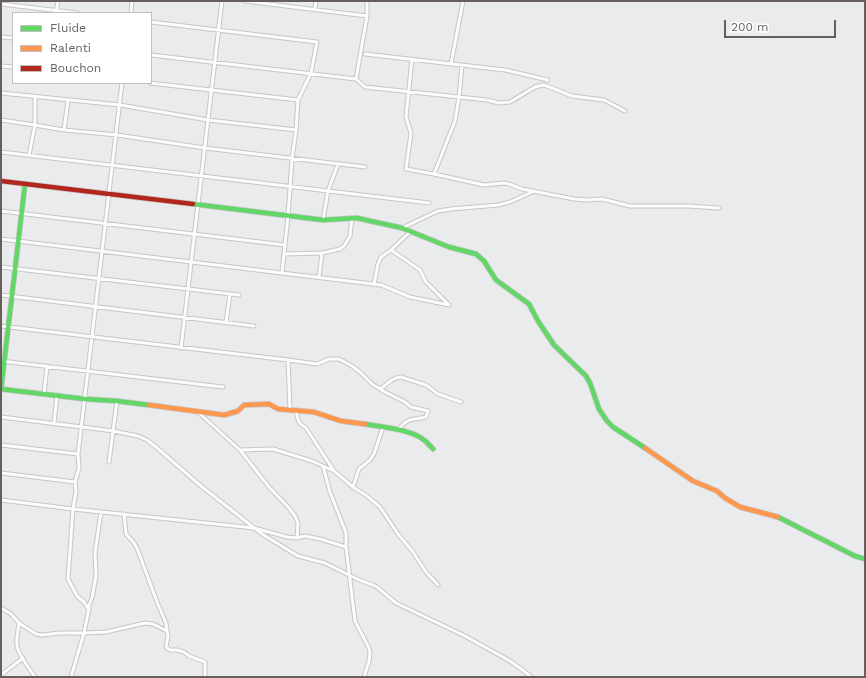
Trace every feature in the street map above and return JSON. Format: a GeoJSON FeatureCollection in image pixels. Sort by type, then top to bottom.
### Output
{"type":"FeatureCollection","features":[{"type":"Feature","properties":{"kind":"street"},"geometry":{"type":"LineString","coordinates":[[1,4],[56,12],[58,1]]}},
{"type":"Feature","properties":{"kind":"street"},"geometry":{"type":"LineString","coordinates":[[130,12],[132,1]]}},
{"type":"Feature","properties":{"kind":"street"},"geometry":{"type":"LineString","coordinates":[[181,348],[222,1]]}},
{"type":"Feature","properties":{"kind":"street"},"geometry":{"type":"LineString","coordinates":[[245,1],[366,16]]}},
{"type":"Feature","properties":{"kind":"street"},"geometry":{"type":"LineString","coordinates":[[315,10],[316,1]]}},
{"type":"Feature","properties":{"kind":"street"},"geometry":{"type":"LineString","coordinates":[[356,79],[367,1]]}},
{"type":"Feature","properties":{"kind":"street"},"geometry":{"type":"LineString","coordinates":[[451,64],[463,1]]}},
{"type":"Feature","properties":{"kind":"street"},"geometry":{"type":"LineString","coordinates":[[152,22],[317,42],[311,73],[298,100],[282,273]]}},
{"type":"Feature","properties":{"kind":"street"},"geometry":{"type":"LineString","coordinates":[[1,37],[12,38]]}},
{"type":"Feature","properties":{"kind":"street"},"geometry":{"type":"LineString","coordinates":[[365,54],[505,70],[548,80]]}},
{"type":"Feature","properties":{"kind":"street"},"geometry":{"type":"LineString","coordinates":[[152,55],[356,79],[365,87],[487,100],[499,103],[510,102],[535,87],[543,85],[572,96],[604,100],[625,111]]}},
{"type":"Feature","properties":{"kind":"street"},"geometry":{"type":"LineString","coordinates":[[412,59],[406,117],[411,133],[406,170],[434,174],[484,185],[500,183],[509,184],[522,189],[574,199],[602,199],[630,206],[688,206],[719,208]]}},
{"type":"Feature","properties":{"kind":"street"},"geometry":{"type":"LineString","coordinates":[[434,174],[455,120],[462,65]]}},
{"type":"Feature","properties":{"kind":"street"},"geometry":{"type":"LineString","coordinates":[[1,66],[12,67]]}},
{"type":"Feature","properties":{"kind":"street"},"geometry":{"type":"LineString","coordinates":[[152,83],[298,100]]}},
{"type":"Feature","properties":{"kind":"street"},"geometry":{"type":"LineString","coordinates":[[89,610],[84,602],[77,596],[68,579],[72,509],[76,491],[75,482],[79,468],[78,454],[122,84]]}},
{"type":"Feature","properties":{"kind":"street"},"geometry":{"type":"LineString","coordinates":[[1,92],[120,105],[208,120],[296,130]]}},
{"type":"Feature","properties":{"kind":"street"},"geometry":{"type":"LineString","coordinates":[[29,155],[35,125],[36,97]]}},
{"type":"Feature","properties":{"kind":"street"},"geometry":{"type":"LineString","coordinates":[[64,130],[68,100]]}},
{"type":"Feature","properties":{"kind":"street"},"geometry":{"type":"LineString","coordinates":[[1,120],[64,130],[117,135],[205,148],[365,167]]}},
{"type":"Feature","properties":{"kind":"street"},"geometry":{"type":"LineString","coordinates":[[1,152],[429,203]]}},
{"type":"Feature","properties":{"kind":"street"},"geometry":{"type":"LineString","coordinates":[[323,220],[328,191],[338,164]]}},
{"type":"Feature","properties":{"kind":"street"},"geometry":{"type":"LineString","coordinates":[[1,181],[323,220],[352,218],[364,219],[402,228],[441,244],[476,254],[480,257],[496,280],[529,304],[554,345],[590,380],[603,417],[618,431],[693,481],[717,491],[740,507],[778,517],[865,559]]}},
{"type":"Feature","properties":{"kind":"street"},"geometry":{"type":"LineString","coordinates":[[25,184],[3,361],[1,389],[85,399],[116,401],[224,415],[238,412],[244,405],[269,404],[278,409],[314,412],[341,421],[399,429],[423,439],[434,449]]}},
{"type":"Feature","properties":{"kind":"street"},"geometry":{"type":"LineString","coordinates":[[402,228],[438,211],[498,205],[510,202],[533,191]]}},
{"type":"Feature","properties":{"kind":"street"},"geometry":{"type":"LineString","coordinates":[[1,211],[285,245]]}},
{"type":"Feature","properties":{"kind":"street"},"geometry":{"type":"LineString","coordinates":[[284,254],[322,253],[340,249],[344,246],[350,236],[352,218]]}},
{"type":"Feature","properties":{"kind":"street"},"geometry":{"type":"LineString","coordinates":[[374,284],[381,257],[391,250],[411,231]]}},
{"type":"Feature","properties":{"kind":"street"},"geometry":{"type":"LineString","coordinates":[[1,239],[381,285],[410,297],[449,305],[426,282],[420,270],[391,250]]}},
{"type":"Feature","properties":{"kind":"street"},"geometry":{"type":"LineString","coordinates":[[319,278],[322,253]]}},
{"type":"Feature","properties":{"kind":"street"},"geometry":{"type":"LineString","coordinates":[[1,267],[239,296]]}},
{"type":"Feature","properties":{"kind":"street"},"geometry":{"type":"LineString","coordinates":[[226,322],[230,294]]}},
{"type":"Feature","properties":{"kind":"street"},"geometry":{"type":"LineString","coordinates":[[1,295],[254,326]]}},
{"type":"Feature","properties":{"kind":"street"},"geometry":{"type":"LineString","coordinates":[[1,326],[317,364],[329,359],[339,359],[360,372],[380,390],[405,402],[411,407],[428,411],[426,417],[408,420],[399,429]]}},
{"type":"Feature","properties":{"kind":"street"},"geometry":{"type":"LineString","coordinates":[[288,360],[290,410]]}},
{"type":"Feature","properties":{"kind":"street"},"geometry":{"type":"LineString","coordinates":[[3,361],[223,387]]}},
{"type":"Feature","properties":{"kind":"street"},"geometry":{"type":"LineString","coordinates":[[44,394],[47,366]]}},
{"type":"Feature","properties":{"kind":"street"},"geometry":{"type":"LineString","coordinates":[[380,390],[392,380],[401,377],[426,385],[438,394],[461,402]]}},
{"type":"Feature","properties":{"kind":"street"},"geometry":{"type":"LineString","coordinates":[[54,423],[57,395]]}},
{"type":"Feature","properties":{"kind":"street"},"geometry":{"type":"LineString","coordinates":[[109,462],[116,401]]}},
{"type":"Feature","properties":{"kind":"street"},"geometry":{"type":"LineString","coordinates":[[296,411],[300,425],[306,428],[334,471]]}},
{"type":"Feature","properties":{"kind":"street"},"geometry":{"type":"LineString","coordinates":[[199,412],[240,450],[269,487],[289,508],[298,523],[297,538]]}},
{"type":"Feature","properties":{"kind":"street"},"geometry":{"type":"LineString","coordinates":[[1,417],[113,431],[138,436],[147,440],[201,486],[269,539],[298,556],[325,564],[377,587],[396,603],[458,632],[504,657],[524,670],[531,677]]}},
{"type":"Feature","properties":{"kind":"street"},"geometry":{"type":"LineString","coordinates":[[353,487],[358,469],[370,460],[374,454],[383,426]]}},
{"type":"Feature","properties":{"kind":"street"},"geometry":{"type":"LineString","coordinates":[[1,445],[78,454]]}},
{"type":"Feature","properties":{"kind":"street"},"geometry":{"type":"LineString","coordinates":[[240,450],[273,449],[312,461],[334,471],[380,507],[426,572],[438,585]]}},
{"type":"Feature","properties":{"kind":"street"},"geometry":{"type":"LineString","coordinates":[[323,466],[330,492],[346,534],[346,548],[355,621],[369,648],[370,653],[364,677]]}},
{"type":"Feature","properties":{"kind":"street"},"geometry":{"type":"LineString","coordinates":[[1,473],[75,482]]}},
{"type":"Feature","properties":{"kind":"street"},"geometry":{"type":"LineString","coordinates":[[1,500],[254,528],[282,536],[297,538],[305,536],[320,539],[346,548]]}},
{"type":"Feature","properties":{"kind":"street"},"geometry":{"type":"LineString","coordinates":[[70,677],[84,633],[89,605],[92,598],[96,576],[95,553],[101,512]]}},
{"type":"Feature","properties":{"kind":"street"},"geometry":{"type":"LineString","coordinates":[[124,514],[126,534],[137,548],[166,623],[168,636],[166,647],[170,650],[184,652],[189,656],[205,662],[205,675]]}},
{"type":"Feature","properties":{"kind":"street"},"geometry":{"type":"LineString","coordinates":[[1,608],[11,614],[19,623],[36,634],[42,635],[106,632],[145,623],[153,624],[167,631]]}},
{"type":"Feature","properties":{"kind":"street"},"geometry":{"type":"LineString","coordinates":[[19,623],[17,640],[19,652],[35,677]]}},
{"type":"Feature","properties":{"kind":"street"},"geometry":{"type":"LineString","coordinates":[[1,675],[23,658]]}},
{"type":"Feature","properties":{"kind":"traffic: fast"},"geometry":{"type":"LineString","coordinates":[[25,184],[1,389],[149,405]]}},
{"type":"Feature","properties":{"kind":"traffic: fast"},"geometry":{"type":"LineString","coordinates":[[193,204],[323,220],[357,218],[402,228],[449,247],[476,254],[484,261],[496,280],[529,304],[554,345],[586,376],[599,409],[607,421],[613,427],[645,448]]}},
{"type":"Feature","properties":{"kind":"traffic: fast"},"geometry":{"type":"LineString","coordinates":[[365,424],[411,433],[424,440],[433,449]]}},
{"type":"Feature","properties":{"kind":"traffic: fast"},"geometry":{"type":"LineString","coordinates":[[778,517],[855,556],[865,559]]}},
{"type":"Feature","properties":{"kind":"traffic: slow"},"geometry":{"type":"LineString","coordinates":[[149,405],[224,415],[238,411],[244,405],[269,404],[278,409],[314,412],[341,421],[365,424]]}},
{"type":"Feature","properties":{"kind":"traffic: slow"},"geometry":{"type":"LineString","coordinates":[[645,448],[693,481],[717,491],[740,507],[778,517]]}},
{"type":"Feature","properties":{"kind":"traffic: jam"},"geometry":{"type":"LineString","coordinates":[[1,181],[193,204]]}}]}
